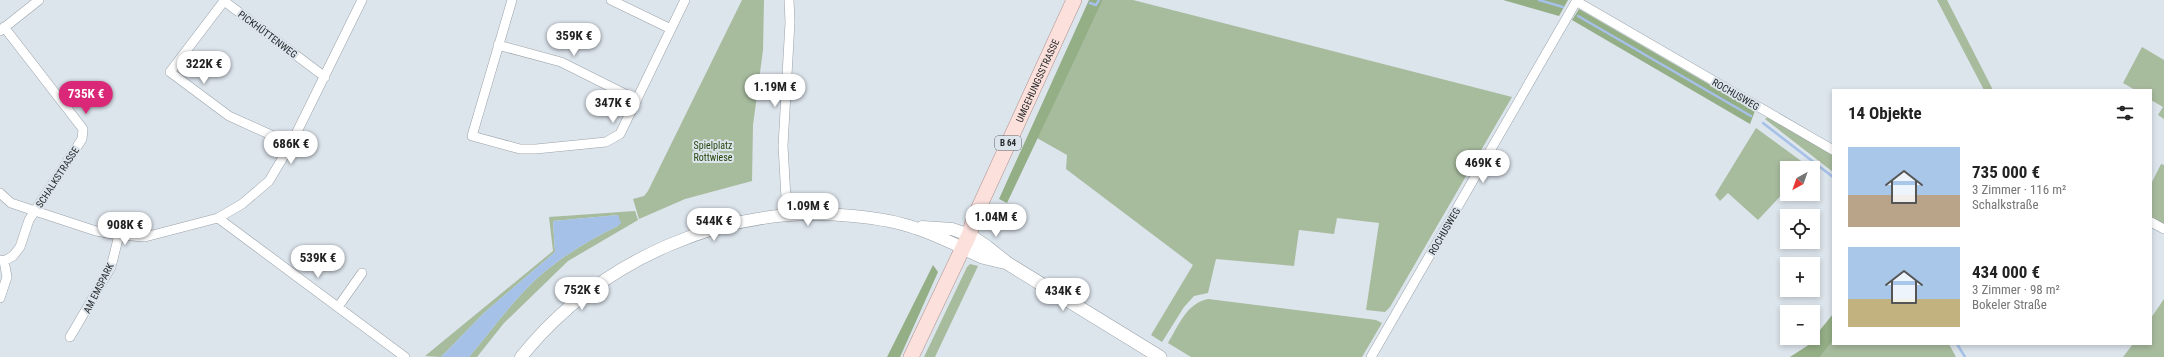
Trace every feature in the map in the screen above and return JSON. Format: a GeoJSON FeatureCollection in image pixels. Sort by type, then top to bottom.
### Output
{"type":"FeatureCollection","features":[{"type":"Feature","properties":{"kind":"main road","name":"UMGEHUNGSSTRASSE"},"geometry":{"type":"LineString","coordinates":[[911,357],[966,242],[975,216],[1074,0]]}},
{"type":"Feature","properties":{"kind":"main road"},"geometry":{"type":"LineString","coordinates":[[966,242],[982,257],[1007,264],[1160,357]]}},
{"type":"Feature","properties":{"kind":"street"},"geometry":{"type":"LineString","coordinates":[[2,29],[39,0]]}},
{"type":"Feature","properties":{"kind":"street"},"geometry":{"type":"LineString","coordinates":[[0,193],[11,203],[96,231],[119,236],[145,237],[218,218],[242,204],[269,181],[325,77],[362,0]]}},
{"type":"Feature","properties":{"kind":"street"},"geometry":{"type":"LineString","coordinates":[[512,0],[472,136],[520,149],[536,149],[606,142],[620,134],[685,0]]}},
{"type":"Feature","properties":{"kind":"street"},"geometry":{"type":"LineString","coordinates":[[611,0],[671,29]]}},
{"type":"Feature","properties":{"kind":"street"},"geometry":{"type":"LineString","coordinates":[[787,215],[783,146],[790,22],[789,0]]}},
{"type":"Feature","properties":{"kind":"street","name":"ROCHUSWEG"},"geometry":{"type":"LineString","coordinates":[[1371,357],[1576,0],[1832,149]]}},
{"type":"Feature","properties":{"kind":"street","name":"PICKHÜTTENWEG"},"geometry":{"type":"LineString","coordinates":[[290,144],[229,116],[170,72],[224,1],[325,77]]}},
{"type":"Feature","properties":{"kind":"street","name":"SCHALKSTRASSE"},"geometry":{"type":"LineString","coordinates":[[2,29],[83,129],[82,139],[35,211],[20,247],[14,256],[2,261]]}},
{"type":"Feature","properties":{"kind":"street"},"geometry":{"type":"LineString","coordinates":[[498,45],[561,62],[637,100]]}},
{"type":"Feature","properties":{"kind":"street"},"geometry":{"type":"LineString","coordinates":[[521,357],[542,332],[573,303],[602,281],[637,259],[671,244],[726,226],[787,215],[840,215],[881,220],[915,227],[966,242]]}},
{"type":"Feature","properties":{"kind":"street"},"geometry":{"type":"LineString","coordinates":[[218,218],[405,357]]}},
{"type":"Feature","properties":{"kind":"street"},"geometry":{"type":"LineString","coordinates":[[2152,223],[2164,229]]}},
{"type":"Feature","properties":{"kind":"street","name":"AM EMSPARK"},"geometry":{"type":"LineString","coordinates":[[70,337],[111,267],[119,236]]}},
{"type":"Feature","properties":{"kind":"street"},"geometry":{"type":"LineString","coordinates":[[0,298],[7,277],[2,261]]}},
{"type":"Feature","properties":{"kind":"street"},"geometry":{"type":"LineString","coordinates":[[338,307],[362,273]]}},
{"type":"Feature","properties":{"kind":"green space","name":"Spielplatz Rottwiese"},"geometry":{"type":"Polygon","coordinates":[[[742,0],[764,0],[763,50],[753,125],[752,181],[685,199],[639,219],[633,199],[644,196],[648,191],[742,0]]]}},
{"type":"Feature","properties":{"kind":"green space"},"geometry":{"type":"Polygon","coordinates":[[[1089,0],[1103,0],[1007,203],[999,199],[1089,0]]]}},
{"type":"Feature","properties":{"kind":"green space"},"geometry":{"type":"Polygon","coordinates":[[[1103,0],[1133,0],[1512,97],[1390,307],[1385,312],[1366,310],[1379,223],[1337,218],[1334,234],[1299,230],[1294,266],[1216,259],[1208,293],[1194,296],[1184,307],[1162,342],[1151,335],[1193,265],[1066,169],[1067,155],[1037,138],[1103,0]]]}},
{"type":"Feature","properties":{"kind":"green space"},"geometry":{"type":"Polygon","coordinates":[[[1503,0],[1568,0],[1559,16],[1503,0]]]}},
{"type":"Feature","properties":{"kind":"green space"},"geometry":{"type":"Polygon","coordinates":[[[1937,0],[1947,0],[1992,89],[1983,89],[1937,0]]]}},
{"type":"Feature","properties":{"kind":"green space"},"geometry":{"type":"Polygon","coordinates":[[[1579,9],[1755,111],[1750,124],[1572,20],[1579,9]]]}},
{"type":"Feature","properties":{"kind":"green space"},"geometry":{"type":"Polygon","coordinates":[[[2142,47],[2164,60],[2164,119],[2158,115],[2163,107],[2152,101],[2152,89],[2133,89],[2123,83],[2142,47]]]}},
{"type":"Feature","properties":{"kind":"green space"},"geometry":{"type":"Polygon","coordinates":[[[1768,117],[1832,154],[1832,171],[1765,119],[1768,117]]]}},
{"type":"Feature","properties":{"kind":"green space"},"geometry":{"type":"Polygon","coordinates":[[[1756,128],[1801,161],[1780,161],[1780,196],[1758,220],[1728,193],[1720,201],[1715,195],[1756,128]]]}},
{"type":"Feature","properties":{"kind":"green space"},"geometry":{"type":"Polygon","coordinates":[[[2161,164],[2164,165],[2164,225],[2152,219],[2152,182],[2161,164]]]}},
{"type":"Feature","properties":{"kind":"green space"},"geometry":{"type":"Polygon","coordinates":[[[635,211],[638,220],[568,261],[504,323],[477,357],[469,357],[507,310],[532,283],[551,266],[573,251],[618,226],[618,215],[553,221],[555,252],[485,312],[441,357],[425,356],[553,251],[549,217],[635,211]]]}},
{"type":"Feature","properties":{"kind":"green space"},"geometry":{"type":"Polygon","coordinates":[[[970,264],[978,266],[935,357],[924,357],[967,267],[970,264]]]}},
{"type":"Feature","properties":{"kind":"green space"},"geometry":{"type":"Polygon","coordinates":[[[933,265],[938,272],[900,357],[887,357],[933,265]]]}},
{"type":"Feature","properties":{"kind":"green space"},"geometry":{"type":"Polygon","coordinates":[[[1208,299],[1376,320],[1382,323],[1362,357],[1191,357],[1168,343],[1189,310],[1194,305],[1208,299]]]}},
{"type":"Feature","properties":{"kind":"green space"},"geometry":{"type":"Polygon","coordinates":[[[2164,299],[2164,357],[2123,357],[2132,345],[2152,345],[2152,317],[2164,299]]]}},
{"type":"Feature","properties":{"kind":"green space"},"geometry":{"type":"Polygon","coordinates":[[[1832,315],[1832,342],[1820,357],[1790,357],[1808,345],[1820,345],[1820,330],[1832,315]]]}},
{"type":"Feature","properties":{"kind":"green space"},"geometry":{"type":"Polygon","coordinates":[[[1832,342],[1832,345],[1950,345],[1956,357],[1820,357],[1832,342]]]}},
{"type":"Feature","properties":{"kind":"water"},"geometry":{"type":"Polygon","coordinates":[[[618,215],[621,223],[618,226],[573,251],[551,266],[532,283],[507,310],[469,357],[441,357],[485,312],[555,252],[553,221],[618,215]]]}},
{"type":"Feature","properties":{"kind":"waterway"},"geometry":{"type":"LineString","coordinates":[[1090,3],[1096,5],[1099,0]]}},
{"type":"Feature","properties":{"kind":"waterway"},"geometry":{"type":"LineString","coordinates":[[1539,0],[1563,7]]}},
{"type":"Feature","properties":{"kind":"waterway"},"geometry":{"type":"LineString","coordinates":[[1578,16],[1751,116]]}},
{"type":"Feature","properties":{"kind":"waterway"},"geometry":{"type":"LineString","coordinates":[[1763,123],[1832,176]]}},
{"type":"Feature","properties":{"kind":"waterway"},"geometry":{"type":"LineString","coordinates":[[1958,345],[1965,357]]}}]}
